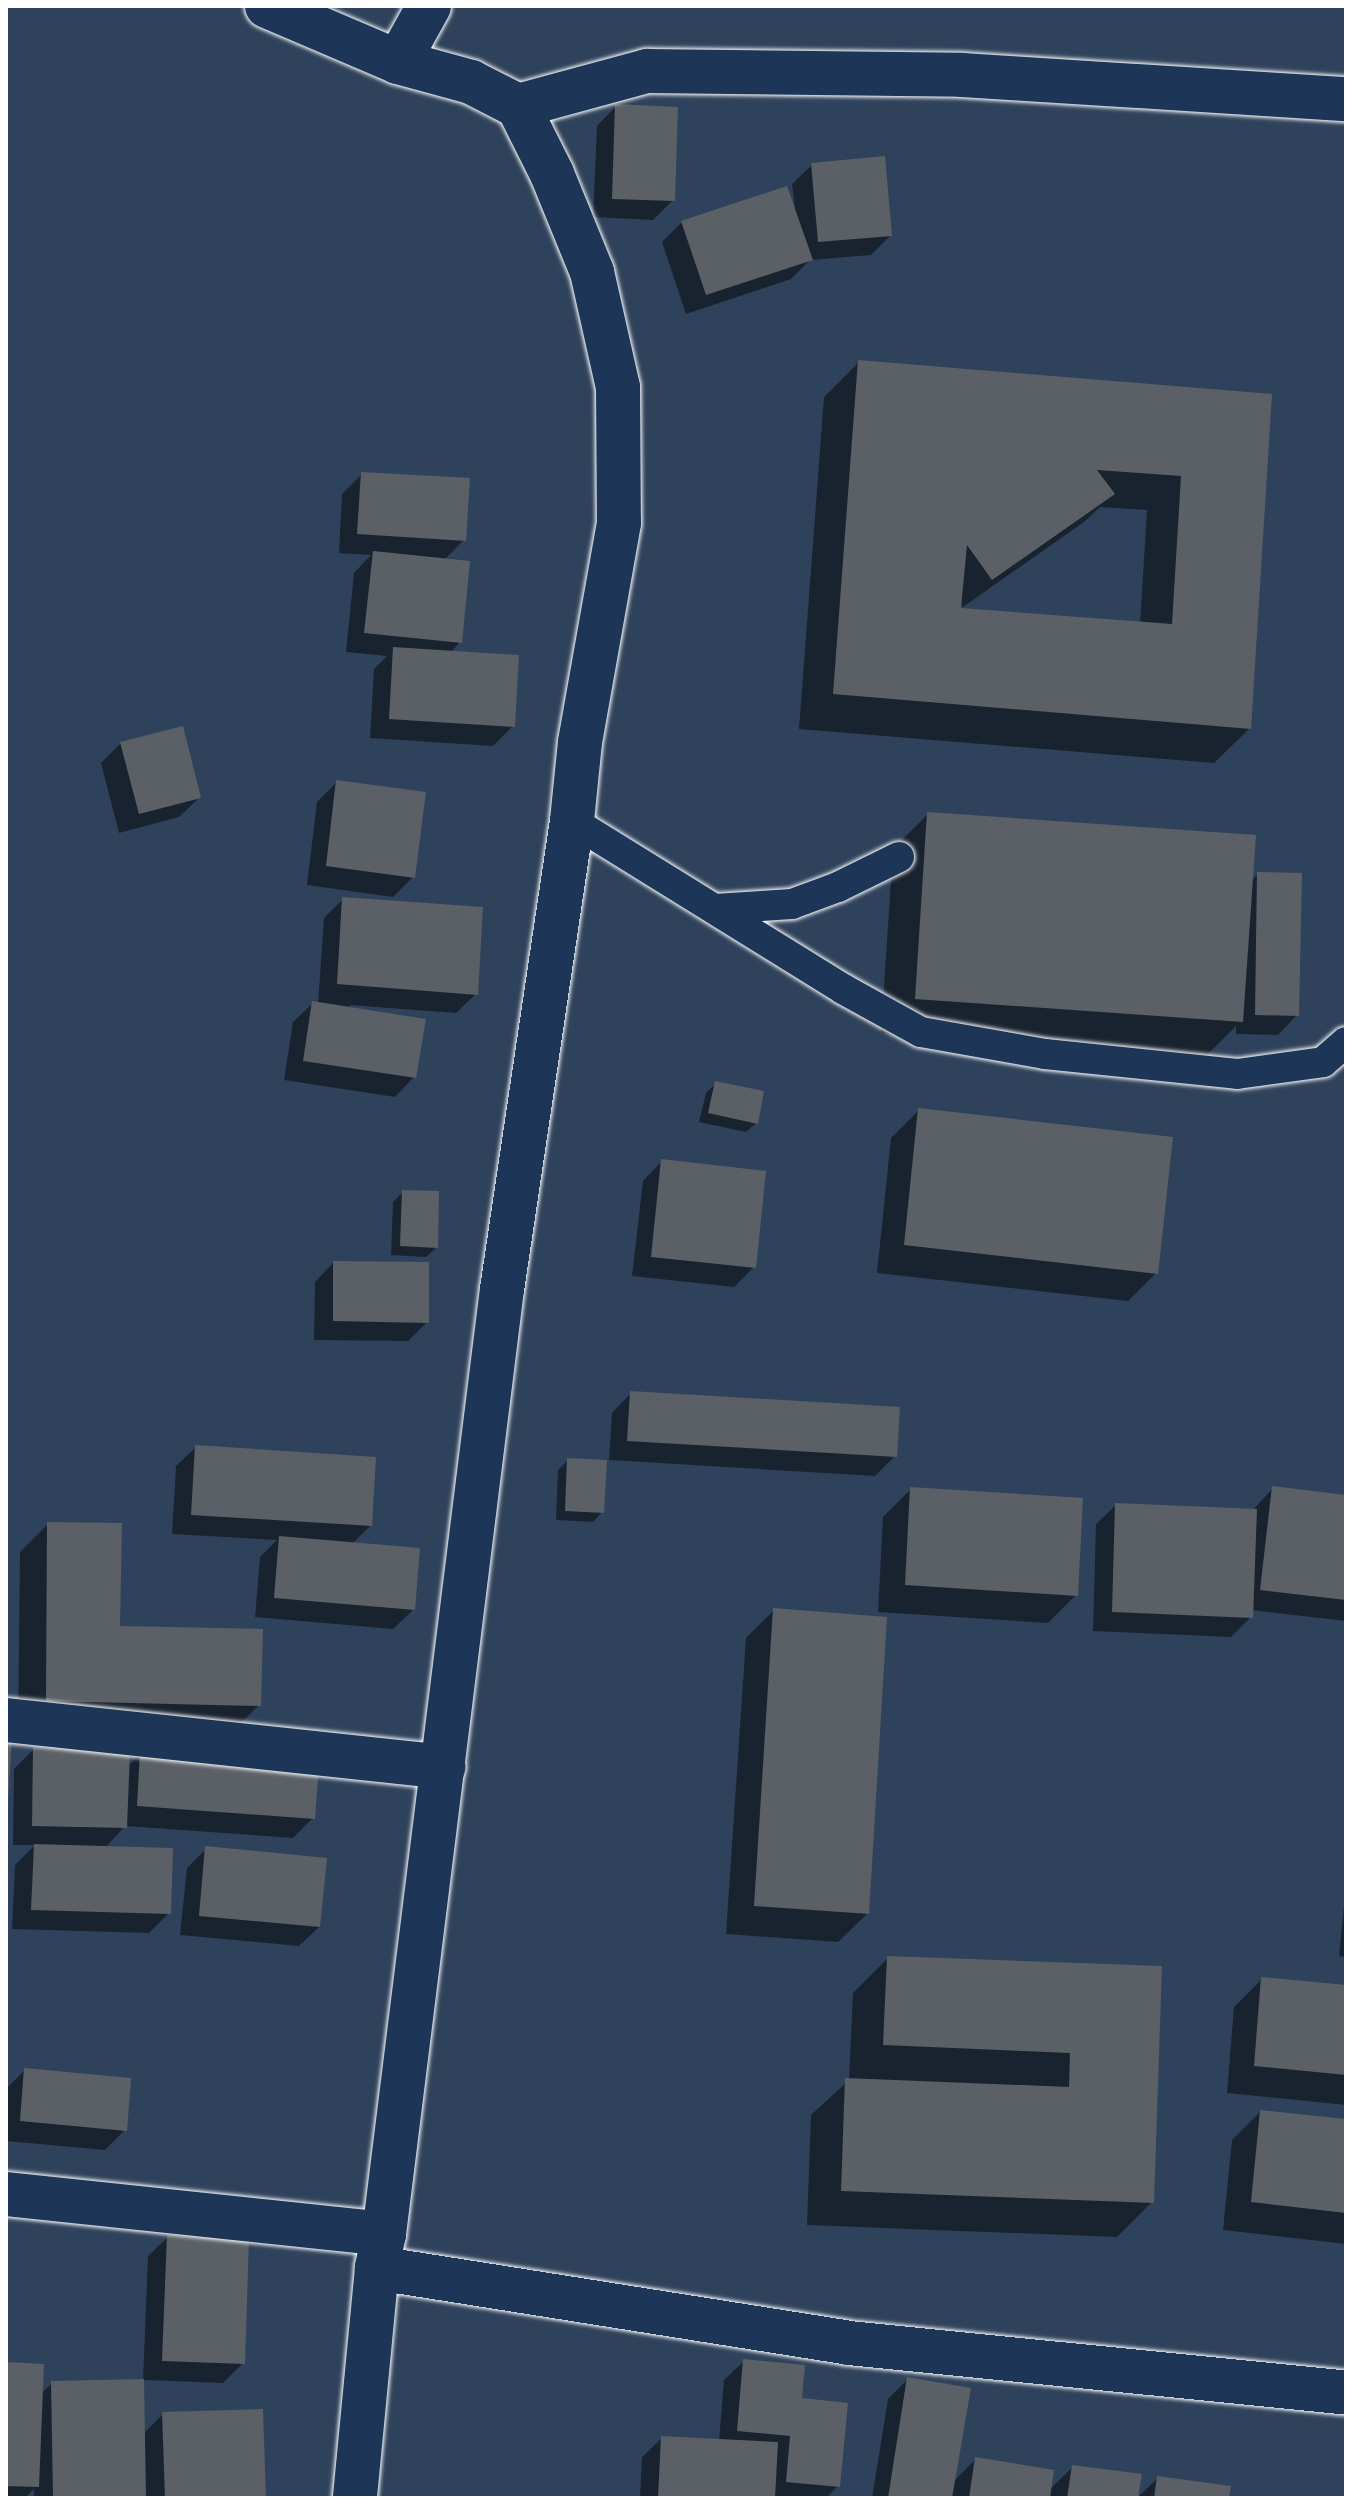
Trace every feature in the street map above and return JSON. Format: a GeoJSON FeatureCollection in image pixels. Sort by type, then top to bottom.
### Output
{"type":"FeatureCollection","features":[{"type":"Feature","properties":{"kind":"street"},"geometry":{"type":"LineString","coordinates":[[267,6],[398,62],[471,82],[518,106],[552,174],[592,272],[618,387],[619,523],[580,742],[572,821],[502,1289],[381,2251],[355,2498]]}},
{"type":"Feature","properties":{"kind":"street"},"geometry":{"type":"LineString","coordinates":[[398,62],[429,6]]}},
{"type":"Feature","properties":{"kind":"street"},"geometry":{"type":"LineString","coordinates":[[518,106],[647,71],[962,75],[1346,99]]}},
{"type":"Feature","properties":{"kind":"street"},"geometry":{"type":"LineString","coordinates":[[6,1720],[443,1767]]}},
{"type":"Feature","properties":{"kind":"street"},"geometry":{"type":"LineString","coordinates":[[6,2194],[381,2251],[849,2343],[1346,2393]]}},
{"type":"Feature","properties":{"kind":"lane"},"geometry":{"type":"LineString","coordinates":[[572,821],[921,1032],[1045,1054],[1237,1074],[1323,1062],[1346,1042]]}},
{"type":"Feature","properties":{"kind":"lane"},"geometry":{"type":"LineString","coordinates":[[715,909],[792,904],[838,887],[899,857]]}},
{"type":"Feature","properties":{"kind":"building"},"geometry":{"type":"Polygon","coordinates":[[[615,104],[678,107],[675,201],[612,199],[615,104]]]}},
{"type":"Feature","properties":{"kind":"building"},"geometry":{"type":"Polygon","coordinates":[[[885,156],[892,236],[818,242],[811,163],[885,156]]]}},
{"type":"Feature","properties":{"kind":"building"},"geometry":{"type":"Polygon","coordinates":[[[787,186],[813,260],[706,295],[681,221],[787,186]]]}},
{"type":"Feature","properties":{"kind":"building"},"geometry":{"type":"Polygon","coordinates":[[[858,360],[1272,394],[1251,729],[833,694],[858,360]],[[1097,470],[1115,494],[992,580],[967,545],[961,608],[1172,624],[1181,476],[1097,470]]]}},
{"type":"Feature","properties":{"kind":"building"},"geometry":{"type":"Polygon","coordinates":[[[361,472],[470,478],[466,541],[357,534],[361,472]]]}},
{"type":"Feature","properties":{"kind":"building"},"geometry":{"type":"Polygon","coordinates":[[[373,551],[470,561],[462,643],[364,633],[373,551]]]}},
{"type":"Feature","properties":{"kind":"building"},"geometry":{"type":"Polygon","coordinates":[[[393,647],[519,655],[515,727],[389,719],[393,647]]]}},
{"type":"Feature","properties":{"kind":"building"},"geometry":{"type":"Polygon","coordinates":[[[183,726],[201,798],[139,814],[120,742],[183,726]]]}},
{"type":"Feature","properties":{"kind":"building"},"geometry":{"type":"Polygon","coordinates":[[[336,780],[426,792],[415,878],[326,866],[336,780]]]}},
{"type":"Feature","properties":{"kind":"building"},"geometry":{"type":"Polygon","coordinates":[[[927,812],[1256,835],[1243,1022],[915,999],[927,812]]]}},
{"type":"Feature","properties":{"kind":"building"},"geometry":{"type":"Polygon","coordinates":[[[1257,872],[1302,873],[1299,1016],[1255,1015],[1257,872]]]}},
{"type":"Feature","properties":{"kind":"building"},"geometry":{"type":"Polygon","coordinates":[[[342,897],[483,907],[478,995],[337,984],[342,897]]]}},
{"type":"Feature","properties":{"kind":"building"},"geometry":{"type":"Polygon","coordinates":[[[312,1001],[426,1019],[416,1078],[303,1061],[312,1001]]]}},
{"type":"Feature","properties":{"kind":"building"},"geometry":{"type":"Polygon","coordinates":[[[715,1081],[764,1091],[758,1124],[708,1113],[715,1081]]]}},
{"type":"Feature","properties":{"kind":"building"},"geometry":{"type":"Polygon","coordinates":[[[918,1108],[1173,1137],[1158,1274],[904,1245],[918,1108]]]}},
{"type":"Feature","properties":{"kind":"building"},"geometry":{"type":"Polygon","coordinates":[[[661,1159],[766,1171],[756,1268],[651,1257],[661,1159]]]}},
{"type":"Feature","properties":{"kind":"building"},"geometry":{"type":"Polygon","coordinates":[[[402,1190],[439,1191],[438,1248],[400,1246],[402,1190]]]}},
{"type":"Feature","properties":{"kind":"building"},"geometry":{"type":"Polygon","coordinates":[[[333,1261],[429,1262],[429,1323],[333,1321],[333,1261]]]}},
{"type":"Feature","properties":{"kind":"building"},"geometry":{"type":"Polygon","coordinates":[[[630,1391],[900,1407],[897,1457],[627,1441],[630,1391]]]}},
{"type":"Feature","properties":{"kind":"building"},"geometry":{"type":"Polygon","coordinates":[[[195,1445],[376,1457],[372,1526],[191,1515],[195,1445]]]}},
{"type":"Feature","properties":{"kind":"building"},"geometry":{"type":"Polygon","coordinates":[[[567,1458],[607,1460],[604,1513],[565,1511],[567,1458]]]}},
{"type":"Feature","properties":{"kind":"building"},"geometry":{"type":"Polygon","coordinates":[[[1272,1486],[1346,1495],[1346,1600],[1260,1590],[1272,1486]]]}},
{"type":"Feature","properties":{"kind":"building"},"geometry":{"type":"Polygon","coordinates":[[[910,1487],[1083,1498],[1078,1596],[905,1585],[910,1487]]]}},
{"type":"Feature","properties":{"kind":"building"},"geometry":{"type":"Polygon","coordinates":[[[1115,1503],[1257,1509],[1253,1618],[1112,1612],[1115,1503]]]}},
{"type":"Feature","properties":{"kind":"building"},"geometry":{"type":"Polygon","coordinates":[[[47,1522],[122,1523],[120,1626],[263,1629],[261,1706],[46,1701],[47,1522]]]}},
{"type":"Feature","properties":{"kind":"building"},"geometry":{"type":"Polygon","coordinates":[[[279,1536],[420,1548],[415,1610],[274,1598],[279,1536]]]}},
{"type":"Feature","properties":{"kind":"building"},"geometry":{"type":"Polygon","coordinates":[[[773,1608],[887,1617],[869,1914],[754,1906],[773,1608]]]}},
{"type":"Feature","properties":{"kind":"building"},"geometry":{"type":"Polygon","coordinates":[[[6,1736],[12,1737],[8,1800],[6,1800],[6,1736]]]}},
{"type":"Feature","properties":{"kind":"building"},"geometry":{"type":"Polygon","coordinates":[[[33,1747],[130,1750],[127,1828],[32,1826],[33,1747]]]}},
{"type":"Feature","properties":{"kind":"building"},"geometry":{"type":"Polygon","coordinates":[[[140,1751],[319,1764],[315,1819],[137,1806],[140,1751]]]}},
{"type":"Feature","properties":{"kind":"building"},"geometry":{"type":"Polygon","coordinates":[[[34,1844],[173,1848],[171,1914],[31,1910],[34,1844]]]}},
{"type":"Feature","properties":{"kind":"building"},"geometry":{"type":"Polygon","coordinates":[[[205,1846],[327,1858],[320,1927],[199,1916],[205,1846]]]}},
{"type":"Feature","properties":{"kind":"building"},"geometry":{"type":"Polygon","coordinates":[[[887,1956],[1162,1966],[1154,2203],[841,2191],[845,2078],[1069,2087],[1070,2053],[883,2045],[887,1956]]]}},
{"type":"Feature","properties":{"kind":"building"},"geometry":{"type":"Polygon","coordinates":[[[1261,1977],[1346,1985],[1346,2075],[1254,2066],[1261,1977]]]}},
{"type":"Feature","properties":{"kind":"building"},"geometry":{"type":"Polygon","coordinates":[[[24,2068],[131,2078],[127,2131],[20,2121],[24,2068]]]}},
{"type":"Feature","properties":{"kind":"building"},"geometry":{"type":"Polygon","coordinates":[[[1260,2110],[1346,2119],[1346,2213],[1251,2202],[1260,2110]]]}},
{"type":"Feature","properties":{"kind":"building"},"geometry":{"type":"Polygon","coordinates":[[[167,2235],[249,2238],[245,2364],[162,2361],[167,2235]]]}},
{"type":"Feature","properties":{"kind":"building"},"geometry":{"type":"Polygon","coordinates":[[[743,2359],[805,2365],[802,2398],[848,2403],[840,2487],[786,2482],[790,2436],[737,2431],[743,2359]]]}},
{"type":"Feature","properties":{"kind":"building"},"geometry":{"type":"Polygon","coordinates":[[[6,2362],[44,2364],[39,2487],[6,2486],[6,2362]]]}},
{"type":"Feature","properties":{"kind":"building"},"geometry":{"type":"Polygon","coordinates":[[[907,2377],[971,2388],[952,2498],[888,2498],[907,2377]]]}},
{"type":"Feature","properties":{"kind":"building"},"geometry":{"type":"Polygon","coordinates":[[[144,2379],[146,2498],[53,2498],[51,2381],[144,2379]]]}},
{"type":"Feature","properties":{"kind":"building"},"geometry":{"type":"Polygon","coordinates":[[[263,2409],[266,2498],[165,2498],[162,2412],[263,2409]]]}},
{"type":"Feature","properties":{"kind":"building"},"geometry":{"type":"Polygon","coordinates":[[[661,2436],[778,2442],[775,2498],[658,2498],[661,2436]]]}},
{"type":"Feature","properties":{"kind":"building"},"geometry":{"type":"Polygon","coordinates":[[[975,2457],[1054,2470],[1050,2498],[969,2498],[975,2457]]]}},
{"type":"Feature","properties":{"kind":"building"},"geometry":{"type":"Polygon","coordinates":[[[1072,2465],[1142,2474],[1138,2498],[1067,2498],[1072,2465]]]}},
{"type":"Feature","properties":{"kind":"building"},"geometry":{"type":"Polygon","coordinates":[[[1157,2476],[1231,2486],[1229,2498],[1154,2498],[1157,2476]]]}}]}
